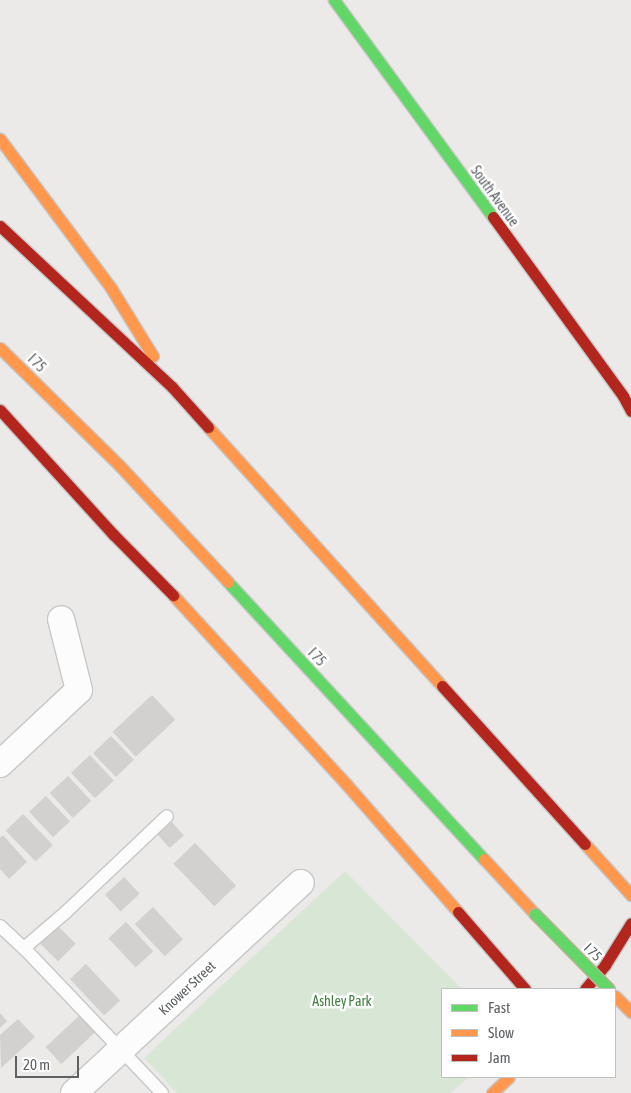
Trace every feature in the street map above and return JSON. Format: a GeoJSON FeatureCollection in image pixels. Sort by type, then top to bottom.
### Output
{"type":"FeatureCollection","features":[{"type":"Feature","properties":{"kind":"main road","name":"South Avenue"},"geometry":{"type":"LineString","coordinates":[[334,0],[623,396],[631,412]]}},
{"type":"Feature","properties":{"kind":"main road"},"geometry":{"type":"LineString","coordinates":[[0,139],[111,288],[172,388]]}},
{"type":"Feature","properties":{"kind":"main road"},"geometry":{"type":"LineString","coordinates":[[0,226],[172,388],[631,895]]}},
{"type":"Feature","properties":{"kind":"main road","name":"I 75"},"geometry":{"type":"LineString","coordinates":[[0,348],[132,479],[535,914],[607,988]]}},
{"type":"Feature","properties":{"kind":"main road"},"geometry":{"type":"LineString","coordinates":[[0,410],[113,534],[194,616],[347,785],[478,933],[523,988]]}},
{"type":"Feature","properties":{"kind":"main road"},"geometry":{"type":"LineString","coordinates":[[586,988],[605,965],[631,923]]}},
{"type":"Feature","properties":{"kind":"main road"},"geometry":{"type":"LineString","coordinates":[[616,997],[631,1012]]}},
{"type":"Feature","properties":{"kind":"main road"},"geometry":{"type":"LineString","coordinates":[[492,1093],[508,1078]]}},
{"type":"Feature","properties":{"kind":"street"},"geometry":{"type":"LineString","coordinates":[[0,764],[79,690],[61,619]]}},
{"type":"Feature","properties":{"kind":"street","name":"Knower Street"},"geometry":{"type":"LineString","coordinates":[[74,1093],[301,883]]}},
{"type":"Feature","properties":{"kind":"lane"},"geometry":{"type":"LineString","coordinates":[[24,948],[66,912],[167,816]]}},
{"type":"Feature","properties":{"kind":"lane"},"geometry":{"type":"LineString","coordinates":[[0,926],[24,948],[162,1093]]}},
{"type":"Feature","properties":{"kind":"green space","name":"Ashley Park"},"geometry":{"type":"Polygon","coordinates":[[[345,871],[461,988],[441,988],[441,1078],[468,1078],[451,1093],[177,1093],[144,1058],[345,871]]]}},
{"type":"Feature","properties":{"kind":"building"},"geometry":{"type":"Polygon","coordinates":[[[152,695],[175,720],[136,757],[113,732],[152,695]]]}},
{"type":"Feature","properties":{"kind":"building"},"geometry":{"type":"Polygon","coordinates":[[[111,736],[134,760],[116,777],[93,753],[111,736]]]}},
{"type":"Feature","properties":{"kind":"building"},"geometry":{"type":"Polygon","coordinates":[[[90,755],[114,781],[95,798],[71,773],[90,755]]]}},
{"type":"Feature","properties":{"kind":"building"},"geometry":{"type":"Polygon","coordinates":[[[68,776],[91,801],[73,818],[50,793],[68,776]]]}},
{"type":"Feature","properties":{"kind":"building"},"geometry":{"type":"Polygon","coordinates":[[[46,796],[70,822],[53,837],[29,812],[46,796]]]}},
{"type":"Feature","properties":{"kind":"building"},"geometry":{"type":"Polygon","coordinates":[[[23,814],[53,845],[36,862],[6,831],[23,814]]]}},
{"type":"Feature","properties":{"kind":"building"},"geometry":{"type":"Polygon","coordinates":[[[172,822],[184,836],[169,848],[158,834],[172,822]]]}},
{"type":"Feature","properties":{"kind":"building"},"geometry":{"type":"Polygon","coordinates":[[[3,835],[27,862],[9,879],[0,869],[0,838],[3,835]]]}},
{"type":"Feature","properties":{"kind":"building"},"geometry":{"type":"Polygon","coordinates":[[[195,843],[236,885],[214,906],[173,864],[195,843]]]}},
{"type":"Feature","properties":{"kind":"building"},"geometry":{"type":"Polygon","coordinates":[[[124,877],[140,894],[121,912],[105,895],[124,877]]]}},
{"type":"Feature","properties":{"kind":"building"},"geometry":{"type":"Polygon","coordinates":[[[153,907],[183,939],[165,956],[135,924],[153,907]]]}},
{"type":"Feature","properties":{"kind":"building"},"geometry":{"type":"Polygon","coordinates":[[[126,922],[153,951],[136,968],[108,938],[126,922]]]}},
{"type":"Feature","properties":{"kind":"building"},"geometry":{"type":"Polygon","coordinates":[[[58,926],[76,944],[58,961],[40,944],[58,926]]]}},
{"type":"Feature","properties":{"kind":"building"},"geometry":{"type":"Polygon","coordinates":[[[86,964],[120,1001],[104,1016],[70,979],[86,964]]]}},
{"type":"Feature","properties":{"kind":"building"},"geometry":{"type":"Polygon","coordinates":[[[0,1013],[7,1021],[0,1028],[0,1013]]]}},
{"type":"Feature","properties":{"kind":"building"},"geometry":{"type":"Polygon","coordinates":[[[80,1015],[96,1032],[61,1064],[46,1047],[80,1015]]]}},
{"type":"Feature","properties":{"kind":"building"},"geometry":{"type":"Polygon","coordinates":[[[18,1019],[35,1037],[1,1068],[0,1035],[18,1019]]]}},
{"type":"Feature","properties":{"kind":"traffic: fast"},"geometry":{"type":"LineString","coordinates":[[334,0],[493,217]]}},
{"type":"Feature","properties":{"kind":"traffic: fast"},"geometry":{"type":"LineString","coordinates":[[228,582],[484,859]]}},
{"type":"Feature","properties":{"kind":"traffic: fast"},"geometry":{"type":"LineString","coordinates":[[535,914],[608,988]]}},
{"type":"Feature","properties":{"kind":"traffic: slow"},"geometry":{"type":"LineString","coordinates":[[0,139],[111,288],[153,356]]}},
{"type":"Feature","properties":{"kind":"traffic: slow"},"geometry":{"type":"LineString","coordinates":[[0,348],[119,465],[228,582]]}},
{"type":"Feature","properties":{"kind":"traffic: slow"},"geometry":{"type":"LineString","coordinates":[[208,427],[442,686]]}},
{"type":"Feature","properties":{"kind":"traffic: slow"},"geometry":{"type":"LineString","coordinates":[[173,595],[347,785],[458,912]]}},
{"type":"Feature","properties":{"kind":"traffic: slow"},"geometry":{"type":"LineString","coordinates":[[585,844],[631,895]]}},
{"type":"Feature","properties":{"kind":"traffic: slow"},"geometry":{"type":"LineString","coordinates":[[484,859],[535,914]]}},
{"type":"Feature","properties":{"kind":"traffic: slow"},"geometry":{"type":"LineString","coordinates":[[616,997],[631,1012]]}},
{"type":"Feature","properties":{"kind":"traffic: slow"},"geometry":{"type":"LineString","coordinates":[[492,1093],[508,1078]]}},
{"type":"Feature","properties":{"kind":"traffic: jam"},"geometry":{"type":"LineString","coordinates":[[493,217],[623,396],[631,411]]}},
{"type":"Feature","properties":{"kind":"traffic: jam"},"geometry":{"type":"LineString","coordinates":[[0,226],[172,387],[208,427]]}},
{"type":"Feature","properties":{"kind":"traffic: jam"},"geometry":{"type":"LineString","coordinates":[[0,410],[113,534],[173,595]]}},
{"type":"Feature","properties":{"kind":"traffic: jam"},"geometry":{"type":"LineString","coordinates":[[442,686],[585,844]]}},
{"type":"Feature","properties":{"kind":"traffic: jam"},"geometry":{"type":"LineString","coordinates":[[458,912],[524,988]]}},
{"type":"Feature","properties":{"kind":"traffic: jam"},"geometry":{"type":"LineString","coordinates":[[586,988],[605,965],[631,923]]}}]}
